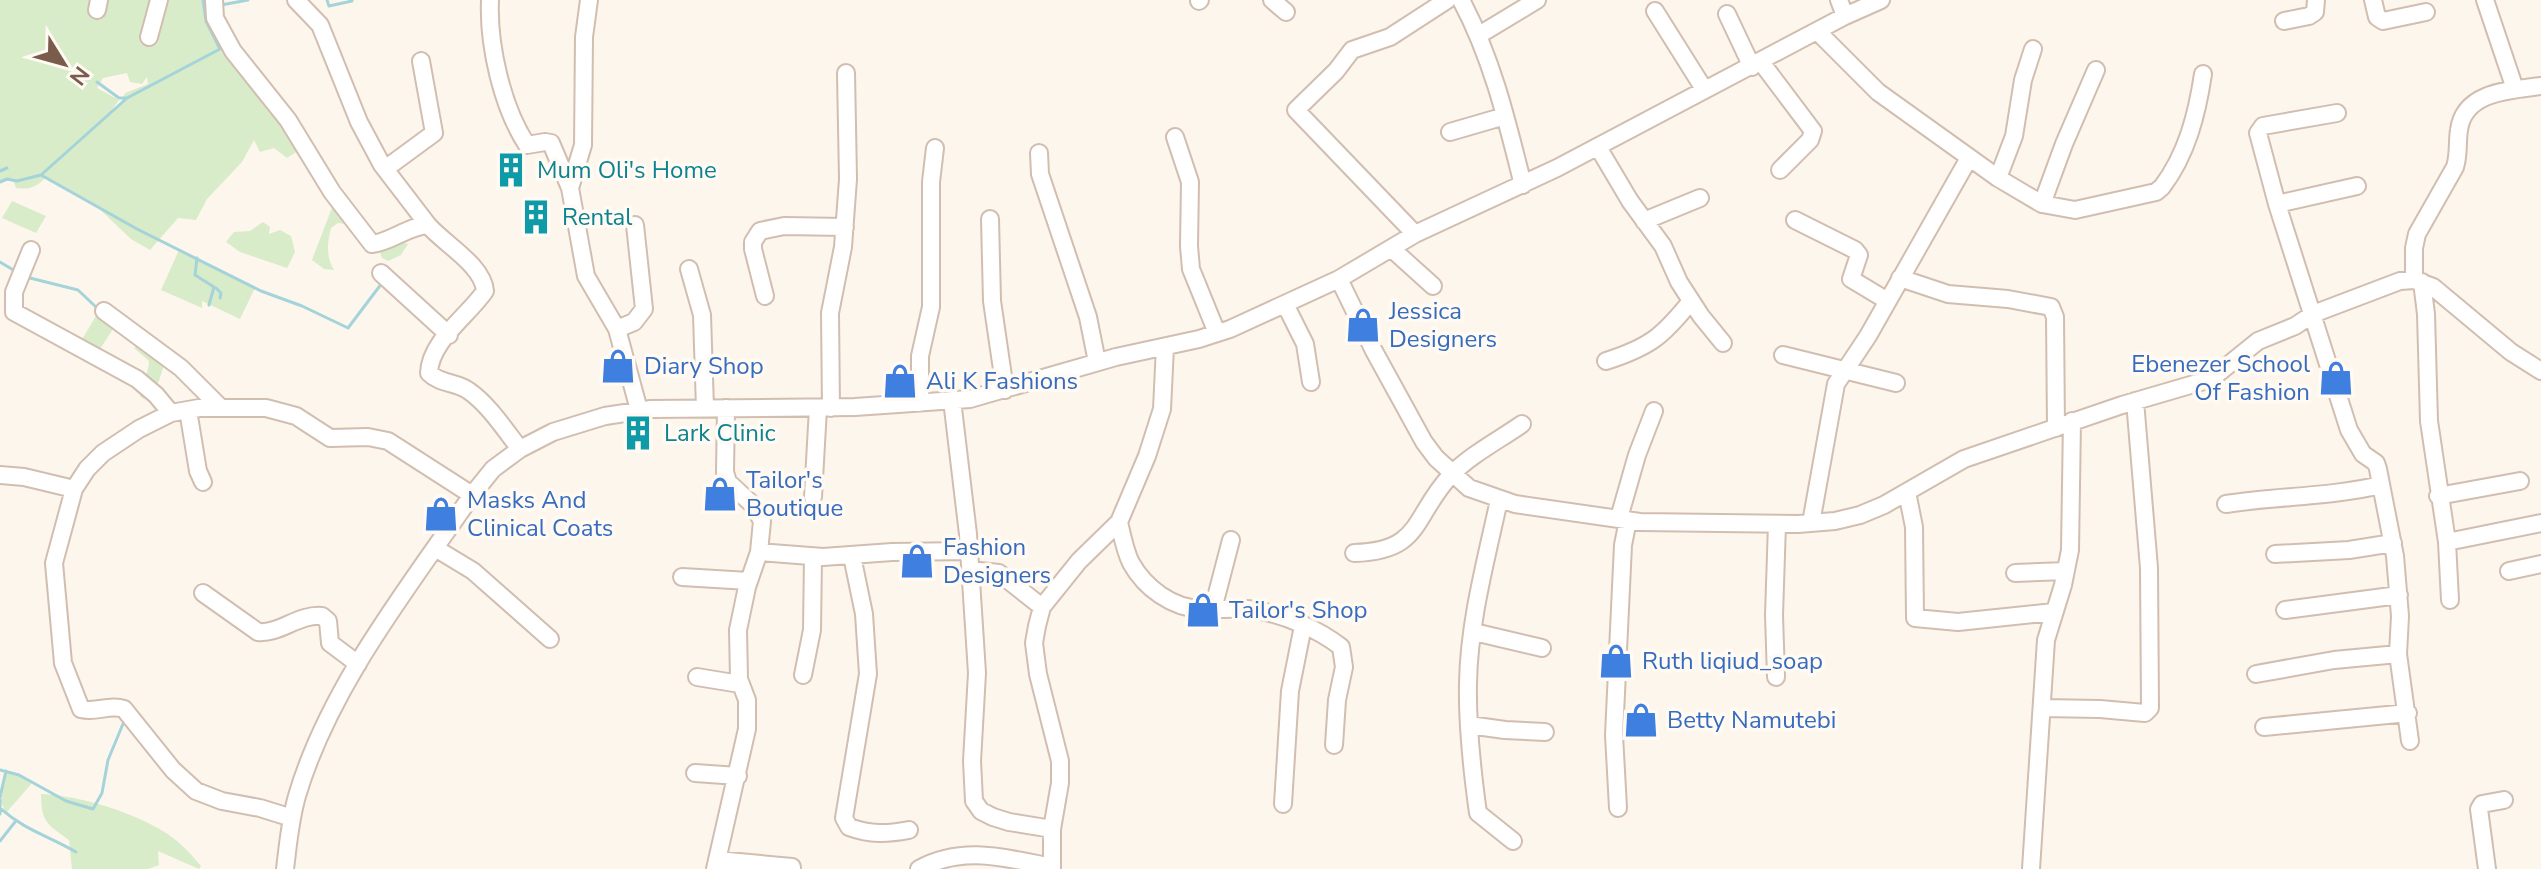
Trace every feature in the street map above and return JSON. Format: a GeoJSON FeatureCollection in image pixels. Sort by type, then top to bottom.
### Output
{"type":"FeatureCollection","features":[{"type":"Feature","properties":{"kind":"street"},"geometry":{"type":"LineString","coordinates":[[149,37],[159,0]]}},
{"type":"Feature","properties":{"kind":"street"},"geometry":{"type":"LineString","coordinates":[[214,0],[215,18],[233,51],[288,120],[332,192],[372,244],[419,225],[428,225]]}},
{"type":"Feature","properties":{"kind":"street"},"geometry":{"type":"LineString","coordinates":[[296,0],[320,25],[359,122],[385,169],[428,225],[463,256],[485,286],[483,294],[431,362],[429,373],[435,379],[461,386],[474,395],[520,449]]}},
{"type":"Feature","properties":{"kind":"street"},"geometry":{"type":"LineString","coordinates":[[490,0],[493,50],[517,128],[527,145],[551,143],[570,188],[586,276],[617,329],[639,410]]}},
{"type":"Feature","properties":{"kind":"street"},"geometry":{"type":"LineString","coordinates":[[570,188],[583,145],[584,37],[589,0]]}},
{"type":"Feature","properties":{"kind":"street"},"geometry":{"type":"LineString","coordinates":[[1272,0],[1286,12]]}},
{"type":"Feature","properties":{"kind":"street"},"geometry":{"type":"LineString","coordinates":[[1415,234],[1296,110],[1336,71],[1352,50],[1390,37],[1447,0]]}},
{"type":"Feature","properties":{"kind":"street"},"geometry":{"type":"LineString","coordinates":[[1461,0],[1479,35],[1523,185]]}},
{"type":"Feature","properties":{"kind":"street"},"geometry":{"type":"LineString","coordinates":[[1479,35],[1537,0]]}},
{"type":"Feature","properties":{"kind":"street"},"geometry":{"type":"LineString","coordinates":[[285,869],[292,818],[304,775],[324,727],[358,664],[472,495],[493,469],[520,449],[579,423],[639,410],[824,408],[970,399],[1097,362],[1217,333],[1339,279],[1415,234],[1598,147],[1817,31],[1842,8],[1881,0]]}},
{"type":"Feature","properties":{"kind":"street"},"geometry":{"type":"LineString","coordinates":[[2284,21],[2309,16],[2315,12],[2316,0]]}},
{"type":"Feature","properties":{"kind":"street"},"geometry":{"type":"LineString","coordinates":[[2373,0],[2377,17],[2383,21],[2426,12]]}},
{"type":"Feature","properties":{"kind":"street"},"geometry":{"type":"LineString","coordinates":[[2485,0],[2515,89]]}},
{"type":"Feature","properties":{"kind":"street"},"geometry":{"type":"LineString","coordinates":[[1655,11],[1704,89]]}},
{"type":"Feature","properties":{"kind":"street"},"geometry":{"type":"LineString","coordinates":[[1727,14],[1756,64],[1813,131],[1810,140],[1780,170]]}},
{"type":"Feature","properties":{"kind":"street"},"geometry":{"type":"LineString","coordinates":[[1817,31],[1878,92],[1969,158],[2042,204],[2075,210],[2156,192],[2162,187],[2186,143],[2203,74]]}},
{"type":"Feature","properties":{"kind":"street"},"geometry":{"type":"LineString","coordinates":[[1998,178],[2014,136],[2023,80],[2033,49]]}},
{"type":"Feature","properties":{"kind":"street"},"geometry":{"type":"LineString","coordinates":[[385,169],[434,133],[421,61]]}},
{"type":"Feature","properties":{"kind":"street"},"geometry":{"type":"LineString","coordinates":[[2042,204],[2096,70]]}},
{"type":"Feature","properties":{"kind":"street"},"geometry":{"type":"LineString","coordinates":[[813,497],[824,408],[830,313],[845,227],[848,179],[846,73]]}},
{"type":"Feature","properties":{"kind":"street"},"geometry":{"type":"LineString","coordinates":[[2450,600],[2447,542],[2429,421],[2426,314],[2414,248],[2417,234],[2455,167],[2464,113],[2487,96],[2541,86]]}},
{"type":"Feature","properties":{"kind":"street"},"geometry":{"type":"LineString","coordinates":[[2337,113],[2259,128],[2258,133],[2277,204],[2349,430],[2363,454],[2376,463],[2393,543],[2399,595],[2398,654],[2410,741]]}},
{"type":"Feature","properties":{"kind":"street"},"geometry":{"type":"LineString","coordinates":[[1450,132],[1505,116]]}},
{"type":"Feature","properties":{"kind":"street"},"geometry":{"type":"LineString","coordinates":[[1175,137],[1190,182],[1191,269],[1217,333]]}},
{"type":"Feature","properties":{"kind":"street"},"geometry":{"type":"LineString","coordinates":[[1598,147],[1663,246],[1691,301],[1707,326],[1723,343]]}},
{"type":"Feature","properties":{"kind":"street"},"geometry":{"type":"LineString","coordinates":[[920,403],[920,356],[931,307],[931,182],[935,148]]}},
{"type":"Feature","properties":{"kind":"street"},"geometry":{"type":"LineString","coordinates":[[1039,153],[1040,174],[1088,317],[1097,362]]}},
{"type":"Feature","properties":{"kind":"street"},"geometry":{"type":"LineString","coordinates":[[1811,523],[1836,384],[1969,158]]}},
{"type":"Feature","properties":{"kind":"street"},"geometry":{"type":"LineString","coordinates":[[2277,204],[2357,186]]}},
{"type":"Feature","properties":{"kind":"street"},"geometry":{"type":"LineString","coordinates":[[1644,221],[1700,198]]}},
{"type":"Feature","properties":{"kind":"street"},"geometry":{"type":"LineString","coordinates":[[990,219],[992,301],[1005,390]]}},
{"type":"Feature","properties":{"kind":"street"},"geometry":{"type":"LineString","coordinates":[[1795,220],[1855,250],[1859,255],[1851,279],[1886,300]]}},
{"type":"Feature","properties":{"kind":"street"},"geometry":{"type":"LineString","coordinates":[[617,329],[634,322],[644,309],[635,225]]}},
{"type":"Feature","properties":{"kind":"street"},"geometry":{"type":"LineString","coordinates":[[765,296],[754,256],[753,242],[760,231],[784,226],[845,227]]}},
{"type":"Feature","properties":{"kind":"street"},"geometry":{"type":"LineString","coordinates":[[1392,249],[1433,286]]}},
{"type":"Feature","properties":{"kind":"street"},"geometry":{"type":"LineString","coordinates":[[31,250],[14,292],[14,312],[137,379],[179,412],[203,482]]}},
{"type":"Feature","properties":{"kind":"street"},"geometry":{"type":"LineString","coordinates":[[689,269],[702,315],[705,408]]}},
{"type":"Feature","properties":{"kind":"street"},"geometry":{"type":"LineString","coordinates":[[381,273],[449,335]]}},
{"type":"Feature","properties":{"kind":"street"},"geometry":{"type":"LineString","coordinates":[[1900,278],[1948,294],[2008,299],[2051,307],[2055,317],[2056,428]]}},
{"type":"Feature","properties":{"kind":"street"},"geometry":{"type":"LineString","coordinates":[[1339,279],[1368,341],[1424,442],[1452,475],[1469,488],[1499,500],[1676,524],[1811,523],[1860,515],[1907,492],[1952,464],[2072,421],[2211,379],[2258,341],[2295,326],[2313,314],[2400,281],[2418,281],[2433,287],[2511,352],[2541,371]]}},
{"type":"Feature","properties":{"kind":"street"},"geometry":{"type":"LineString","coordinates":[[1606,361],[1649,344],[1674,322],[1691,301]]}},
{"type":"Feature","properties":{"kind":"street"},"geometry":{"type":"LineString","coordinates":[[1285,304],[1305,344],[1311,382]]}},
{"type":"Feature","properties":{"kind":"street"},"geometry":{"type":"LineString","coordinates":[[104,311],[181,368],[220,407]]}},
{"type":"Feature","properties":{"kind":"street"},"geometry":{"type":"LineString","coordinates":[[919,869],[929,863],[983,854],[1052,868],[1052,829],[1060,783],[1060,761],[1038,674],[1034,643],[1042,607],[1079,561],[1119,522],[1147,456],[1162,409],[1165,347]]}},
{"type":"Feature","properties":{"kind":"street"},"geometry":{"type":"LineString","coordinates":[[1783,355],[1896,383]]}},
{"type":"Feature","properties":{"kind":"street"},"geometry":{"type":"LineString","coordinates":[[952,400],[969,551],[977,673],[972,761],[974,801],[981,811],[993,817],[1052,829]]}},
{"type":"Feature","properties":{"kind":"street"},"geometry":{"type":"LineString","coordinates":[[2043,708],[2145,713],[2150,708],[2149,568],[2135,401]]}},
{"type":"Feature","properties":{"kind":"street"},"geometry":{"type":"LineString","coordinates":[[292,818],[222,801],[196,791],[173,770],[124,709],[81,709],[63,663],[54,563],[74,489],[87,469],[103,453],[139,429],[179,412],[220,407],[266,408],[288,413],[335,440],[383,439],[472,495]]}},
{"type":"Feature","properties":{"kind":"street"},"geometry":{"type":"LineString","coordinates":[[726,408],[725,472],[733,489],[753,505],[762,521],[759,552],[738,630],[740,684],[746,695],[748,713],[738,776],[716,864],[792,867]]}},
{"type":"Feature","properties":{"kind":"street"},"geometry":{"type":"LineString","coordinates":[[1618,808],[1614,735],[1624,519],[1637,455],[1654,411]]}},
{"type":"Feature","properties":{"kind":"street"},"geometry":{"type":"LineString","coordinates":[[2031,869],[2043,669],[2053,612],[2070,550],[2072,421]]}},
{"type":"Feature","properties":{"kind":"street"},"geometry":{"type":"LineString","coordinates":[[1354,553],[1390,549],[1404,541],[1452,475],[1522,424]]}},
{"type":"Feature","properties":{"kind":"street"},"geometry":{"type":"LineString","coordinates":[[0,475],[24,477],[74,489]]}},
{"type":"Feature","properties":{"kind":"street"},"geometry":{"type":"LineString","coordinates":[[2438,496],[2520,481]]}},
{"type":"Feature","properties":{"kind":"street"},"geometry":{"type":"LineString","coordinates":[[2226,504],[2281,496],[2349,493],[2381,485]]}},
{"type":"Feature","properties":{"kind":"street"},"geometry":{"type":"LineString","coordinates":[[1907,492],[1914,527],[1915,618],[1958,622],[2053,612]]}},
{"type":"Feature","properties":{"kind":"street"},"geometry":{"type":"LineString","coordinates":[[1499,500],[1480,587],[1468,680],[1469,725],[1478,813],[1513,841]]}},
{"type":"Feature","properties":{"kind":"street"},"geometry":{"type":"LineString","coordinates":[[1119,522],[1130,561],[1142,579],[1180,606],[1255,610],[1303,626],[1336,642],[1344,652],[1344,667],[1337,700],[1334,745]]}},
{"type":"Feature","properties":{"kind":"street"},"geometry":{"type":"LineString","coordinates":[[2447,542],[2541,523]]}},
{"type":"Feature","properties":{"kind":"street"},"geometry":{"type":"LineString","coordinates":[[1776,677],[1774,615],[1777,524]]}},
{"type":"Feature","properties":{"kind":"street"},"geometry":{"type":"LineString","coordinates":[[1213,609],[1231,540]]}},
{"type":"Feature","properties":{"kind":"street"},"geometry":{"type":"LineString","coordinates":[[2275,554],[2349,550],[2393,543]]}},
{"type":"Feature","properties":{"kind":"street"},"geometry":{"type":"LineString","coordinates":[[435,548],[473,571],[550,639]]}},
{"type":"Feature","properties":{"kind":"street"},"geometry":{"type":"LineString","coordinates":[[759,552],[813,557],[969,551]]}},
{"type":"Feature","properties":{"kind":"street"},"geometry":{"type":"LineString","coordinates":[[852,556],[864,614],[868,674],[844,818],[849,827],[871,834],[909,830]]}},
{"type":"Feature","properties":{"kind":"street"},"geometry":{"type":"LineString","coordinates":[[803,675],[812,630],[813,557]]}},
{"type":"Feature","properties":{"kind":"street"},"geometry":{"type":"LineString","coordinates":[[2509,571],[2541,564]]}},
{"type":"Feature","properties":{"kind":"street"},"geometry":{"type":"LineString","coordinates":[[970,570],[999,573],[1042,607]]}},
{"type":"Feature","properties":{"kind":"street"},"geometry":{"type":"LineString","coordinates":[[2015,573],[2066,571]]}},
{"type":"Feature","properties":{"kind":"street"},"geometry":{"type":"LineString","coordinates":[[682,577],[749,581]]}},
{"type":"Feature","properties":{"kind":"street"},"geometry":{"type":"LineString","coordinates":[[203,593],[258,632],[267,633],[307,616],[322,616],[328,621],[330,643],[358,664]]}},
{"type":"Feature","properties":{"kind":"street"},"geometry":{"type":"LineString","coordinates":[[2285,610],[2399,595]]}},
{"type":"Feature","properties":{"kind":"street"},"geometry":{"type":"LineString","coordinates":[[1283,804],[1290,691],[1303,626]]}},
{"type":"Feature","properties":{"kind":"street"},"geometry":{"type":"LineString","coordinates":[[1474,632],[1542,648]]}},
{"type":"Feature","properties":{"kind":"street"},"geometry":{"type":"LineString","coordinates":[[2256,674],[2334,660],[2398,654]]}},
{"type":"Feature","properties":{"kind":"street"},"geometry":{"type":"LineString","coordinates":[[697,677],[740,684]]}},
{"type":"Feature","properties":{"kind":"street"},"geometry":{"type":"LineString","coordinates":[[2264,727],[2408,713]]}},
{"type":"Feature","properties":{"kind":"street"},"geometry":{"type":"LineString","coordinates":[[1469,725],[1545,732]]}},
{"type":"Feature","properties":{"kind":"street"},"geometry":{"type":"LineString","coordinates":[[695,773],[738,776]]}},
{"type":"Feature","properties":{"kind":"street"},"geometry":{"type":"LineString","coordinates":[[2487,869],[2479,809],[2482,804],[2504,800]]}},
{"type":"Feature","properties":{"kind":"green space"},"geometry":{"type":"Polygon","coordinates":[[[0,0],[206,0],[212,33],[232,61],[278,112],[298,151],[287,158],[274,148],[260,152],[254,140],[242,162],[207,199],[196,220],[178,218],[150,250],[131,239],[93,203],[46,177],[25,189],[16,188],[13,180],[0,182],[0,0]],[[127,73],[103,78],[97,88],[119,100],[111,111],[119,107],[125,93],[148,84],[147,77],[142,84],[130,82],[127,73]]]}},
{"type":"Feature","properties":{"kind":"green space"},"geometry":{"type":"Polygon","coordinates":[[[12,201],[46,216],[36,233],[2,218],[12,201]]]}},
{"type":"Feature","properties":{"kind":"green space"},"geometry":{"type":"Polygon","coordinates":[[[333,205],[345,224],[338,223],[331,228],[328,255],[334,270],[324,269],[312,260],[333,205]]]}},
{"type":"Feature","properties":{"kind":"green space"},"geometry":{"type":"Polygon","coordinates":[[[263,222],[270,227],[269,234],[280,230],[291,236],[295,252],[287,268],[240,252],[226,242],[234,232],[250,231],[263,222]]]}},
{"type":"Feature","properties":{"kind":"green space"},"geometry":{"type":"Polygon","coordinates":[[[393,240],[408,244],[401,255],[388,261],[382,258],[379,250],[393,240]]]}},
{"type":"Feature","properties":{"kind":"green space"},"geometry":{"type":"Polygon","coordinates":[[[179,250],[255,288],[240,319],[202,301],[202,308],[161,290],[179,250]]]}},
{"type":"Feature","properties":{"kind":"green space"},"geometry":{"type":"Polygon","coordinates":[[[100,309],[117,323],[98,352],[80,343],[100,309]]]}},
{"type":"Feature","properties":{"kind":"green space"},"geometry":{"type":"Polygon","coordinates":[[[137,346],[167,357],[157,385],[144,399],[140,392],[149,361],[134,348],[137,346]]]}},
{"type":"Feature","properties":{"kind":"green space"},"geometry":{"type":"Polygon","coordinates":[[[6,771],[32,783],[6,813],[0,800],[6,771]]]}},
{"type":"Feature","properties":{"kind":"green space"},"geometry":{"type":"Polygon","coordinates":[[[41,794],[88,801],[135,817],[174,838],[201,866],[199,869],[158,851],[159,865],[148,869],[72,869],[69,840],[47,822],[42,811],[41,794]]]}},
{"type":"Feature","properties":{"kind":"waterway"},"geometry":{"type":"LineString","coordinates":[[97,82],[119,98],[127,98],[220,49],[206,21],[203,0]]}},
{"type":"Feature","properties":{"kind":"waterway"},"geometry":{"type":"LineString","coordinates":[[221,5],[248,0]]}},
{"type":"Feature","properties":{"kind":"waterway"},"geometry":{"type":"LineString","coordinates":[[327,0],[329,6],[352,1]]}},
{"type":"Feature","properties":{"kind":"waterway"},"geometry":{"type":"LineString","coordinates":[[0,182],[41,175],[126,99]]}},
{"type":"Feature","properties":{"kind":"waterway"},"geometry":{"type":"LineString","coordinates":[[0,171],[7,168]]}},
{"type":"Feature","properties":{"kind":"waterway"},"geometry":{"type":"LineString","coordinates":[[41,175],[137,229],[261,291],[348,328],[382,283]]}},
{"type":"Feature","properties":{"kind":"waterway"},"geometry":{"type":"LineString","coordinates":[[197,258],[195,275],[214,287],[209,305]]}},
{"type":"Feature","properties":{"kind":"waterway"},"geometry":{"type":"LineString","coordinates":[[0,262],[15,271]]}},
{"type":"Feature","properties":{"kind":"waterway"},"geometry":{"type":"LineString","coordinates":[[26,277],[78,290],[97,308]]}},
{"type":"Feature","properties":{"kind":"waterway"},"geometry":{"type":"LineString","coordinates":[[216,288],[221,293],[220,298]]}},
{"type":"Feature","properties":{"kind":"waterway"},"geometry":{"type":"LineString","coordinates":[[0,770],[19,775],[66,801],[93,809],[102,793],[108,760],[125,719]]}},
{"type":"Feature","properties":{"kind":"waterway"},"geometry":{"type":"LineString","coordinates":[[0,797],[6,771]]}},
{"type":"Feature","properties":{"kind":"waterway"},"geometry":{"type":"LineString","coordinates":[[0,800],[0,814]]}},
{"type":"Feature","properties":{"kind":"waterway"},"geometry":{"type":"LineString","coordinates":[[0,808],[28,828],[76,852]]}},
{"type":"Feature","properties":{"kind":"waterway"},"geometry":{"type":"LineString","coordinates":[[0,841],[15,822]]}},
{"type":"Feature","properties":{"kind":"place","name":"Mum Oli's Home"},"geometry":{"type":"Point","coordinates":[511,170]}},
{"type":"Feature","properties":{"kind":"place","name":"Rental"},"geometry":{"type":"Point","coordinates":[536,217]}},
{"type":"Feature","properties":{"kind":"place","name":"Jessica Designers"},"geometry":{"type":"Point","coordinates":[1363,325]}},
{"type":"Feature","properties":{"kind":"place","name":"Diary Shop"},"geometry":{"type":"Point","coordinates":[618,366]}},
{"type":"Feature","properties":{"kind":"place","name":"Ebenezer School Of Fashion"},"geometry":{"type":"Point","coordinates":[2336,378]}},
{"type":"Feature","properties":{"kind":"place","name":"Ali K Fashions"},"geometry":{"type":"Point","coordinates":[900,381]}},
{"type":"Feature","properties":{"kind":"place","name":"Lark Clinic"},"geometry":{"type":"Point","coordinates":[638,433]}},
{"type":"Feature","properties":{"kind":"place","name":"Tailor's Boutique"},"geometry":{"type":"Point","coordinates":[720,494]}},
{"type":"Feature","properties":{"kind":"place","name":"Masks And Clinical Coats"},"geometry":{"type":"Point","coordinates":[441,514]}},
{"type":"Feature","properties":{"kind":"place","name":"Fashion Designers"},"geometry":{"type":"Point","coordinates":[917,561]}},
{"type":"Feature","properties":{"kind":"place","name":"Tailor's Shop"},"geometry":{"type":"Point","coordinates":[1203,610]}},
{"type":"Feature","properties":{"kind":"place","name":"Ruth liqiud_soap"},"geometry":{"type":"Point","coordinates":[1616,661]}},
{"type":"Feature","properties":{"kind":"place","name":"Betty Namutebi"},"geometry":{"type":"Point","coordinates":[1641,720]}}]}
